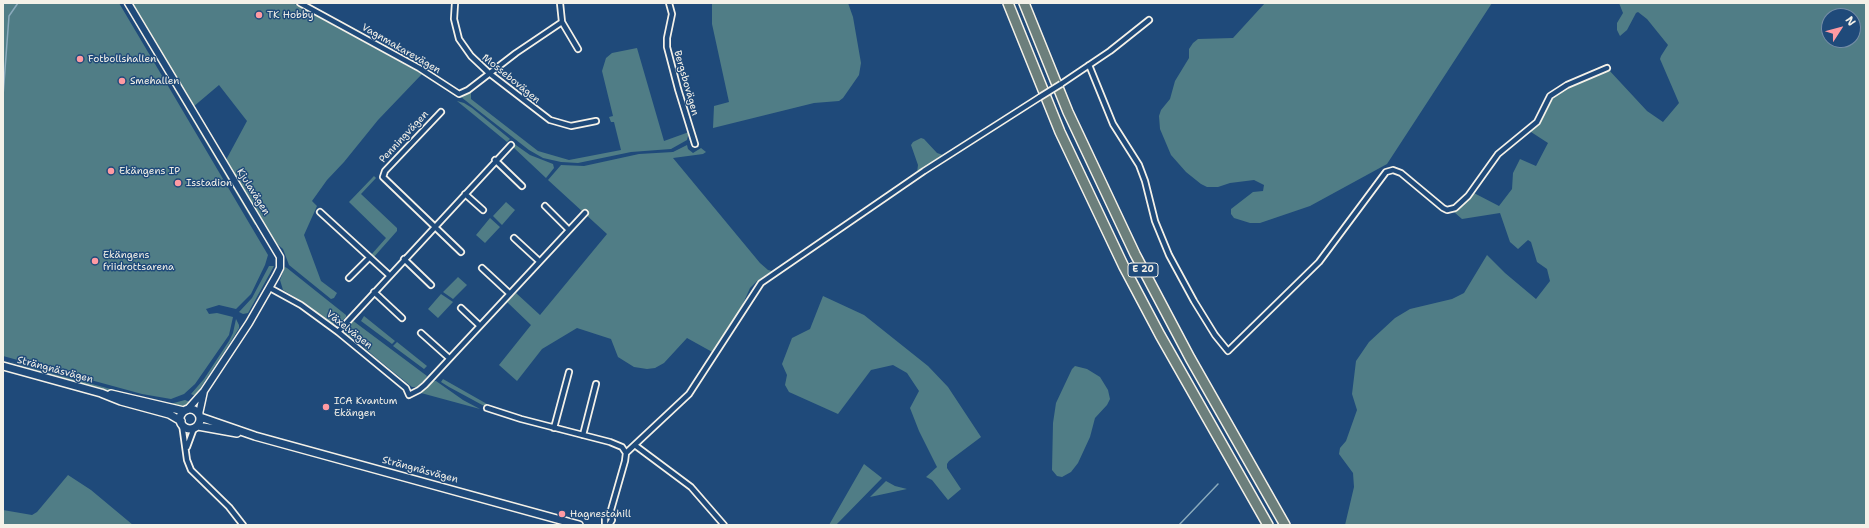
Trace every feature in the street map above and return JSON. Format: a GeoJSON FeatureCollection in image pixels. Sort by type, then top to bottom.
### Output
{"type":"FeatureCollection","features":[{"type":"Feature","properties":{"kind":"highway","name":"E 20"},"geometry":{"type":"LineString","coordinates":[[1008,3],[1060,132],[1121,260],[1172,356],[1268,525]]}},
{"type":"Feature","properties":{"kind":"highway","name":"E 20"},"geometry":{"type":"LineString","coordinates":[[1024,3],[1071,120],[1135,254],[1190,358],[1285,525]]}},
{"type":"Feature","properties":{"kind":"main road","name":"Strängnäsvägen"},"geometry":{"type":"LineString","coordinates":[[3,366],[101,393],[123,396],[186,410]]}},
{"type":"Feature","properties":{"kind":"main road","name":"Strängnäsvägen"},"geometry":{"type":"LineString","coordinates":[[101,393],[121,402],[169,414],[181,422]]}},
{"type":"Feature","properties":{"kind":"main road"},"geometry":{"type":"LineString","coordinates":[[193,409],[200,416],[196,427],[186,428],[181,422],[181,415],[186,410],[193,409]]}},
{"type":"Feature","properties":{"kind":"main road","name":"Strängnäsvägen"},"geometry":{"type":"LineString","coordinates":[[200,416],[255,436],[579,525]]}},
{"type":"Feature","properties":{"kind":"main road","name":"Strängnäsvägen"},"geometry":{"type":"LineString","coordinates":[[196,427],[255,436]]}},
{"type":"Feature","properties":{"kind":"street","name":"Kjulavägen"},"geometry":{"type":"LineString","coordinates":[[128,3],[278,252],[281,262],[280,268],[270,288],[204,391],[186,410]]}},
{"type":"Feature","properties":{"kind":"street","name":"Vagnmakarevägen"},"geometry":{"type":"LineString","coordinates":[[300,3],[420,68],[455,93],[461,93],[468,90],[535,39],[562,22]]}},
{"type":"Feature","properties":{"kind":"street","name":"Mossebovägen"},"geometry":{"type":"LineString","coordinates":[[455,3],[454,18],[459,39],[471,56],[489,73],[550,120],[571,126],[596,121]]}},
{"type":"Feature","properties":{"kind":"street"},"geometry":{"type":"LineString","coordinates":[[560,3],[562,22],[578,50]]}},
{"type":"Feature","properties":{"kind":"street","name":"Bergsbovägen"},"geometry":{"type":"LineString","coordinates":[[669,3],[672,14],[667,38],[667,47],[695,144]]}},
{"type":"Feature","properties":{"kind":"street"},"geometry":{"type":"LineString","coordinates":[[609,525],[612,520],[611,510],[626,453],[636,446],[664,416],[689,394],[762,283],[924,172],[1110,51],[1148,20]]}},
{"type":"Feature","properties":{"kind":"street"},"geometry":{"type":"LineString","coordinates":[[1089,65],[1113,124],[1133,153],[1141,169],[1156,221],[1169,255],[1194,301],[1215,335],[1228,351],[1319,262],[1384,174],[1390,171],[1397,172],[1443,208],[1447,210],[1455,208],[1468,196],[1498,154],[1537,122],[1550,96],[1563,87],[1607,68]]}},
{"type":"Feature","properties":{"kind":"street","name":"Penningvägen"},"geometry":{"type":"LineString","coordinates":[[434,226],[383,177],[385,171],[441,112]]}},
{"type":"Feature","properties":{"kind":"street"},"geometry":{"type":"LineString","coordinates":[[338,332],[388,275],[495,160],[511,145]]}},
{"type":"Feature","properties":{"kind":"street"},"geometry":{"type":"LineString","coordinates":[[495,160],[522,186]]}},
{"type":"Feature","properties":{"kind":"street"},"geometry":{"type":"LineString","coordinates":[[465,194],[483,210]]}},
{"type":"Feature","properties":{"kind":"street"},"geometry":{"type":"LineString","coordinates":[[545,206],[568,229]]}},
{"type":"Feature","properties":{"kind":"street"},"geometry":{"type":"LineString","coordinates":[[320,212],[388,275]]}},
{"type":"Feature","properties":{"kind":"street"},"geometry":{"type":"LineString","coordinates":[[421,333],[449,358],[568,229],[585,213]]}},
{"type":"Feature","properties":{"kind":"street"},"geometry":{"type":"LineString","coordinates":[[434,226],[461,252]]}},
{"type":"Feature","properties":{"kind":"street"},"geometry":{"type":"LineString","coordinates":[[514,238],[539,261]]}},
{"type":"Feature","properties":{"kind":"street"},"geometry":{"type":"LineString","coordinates":[[349,278],[368,258]]}},
{"type":"Feature","properties":{"kind":"street"},"geometry":{"type":"LineString","coordinates":[[404,259],[431,285]]}},
{"type":"Feature","properties":{"kind":"street"},"geometry":{"type":"LineString","coordinates":[[482,268],[509,293]]}},
{"type":"Feature","properties":{"kind":"street","name":"Växelvägen"},"geometry":{"type":"LineString","coordinates":[[270,288],[301,305],[338,332],[406,388],[409,395],[419,390],[449,358]]}},
{"type":"Feature","properties":{"kind":"street"},"geometry":{"type":"LineString","coordinates":[[374,292],[402,318]]}},
{"type":"Feature","properties":{"kind":"street"},"geometry":{"type":"LineString","coordinates":[[461,308],[479,325]]}},
{"type":"Feature","properties":{"kind":"street"},"geometry":{"type":"LineString","coordinates":[[554,428],[569,372]]}},
{"type":"Feature","properties":{"kind":"street"},"geometry":{"type":"LineString","coordinates":[[583,435],[596,384]]}},
{"type":"Feature","properties":{"kind":"street","name":"Kjulavägen"},"geometry":{"type":"LineString","coordinates":[[200,416],[204,391]]}},
{"type":"Feature","properties":{"kind":"street"},"geometry":{"type":"LineString","coordinates":[[487,408],[554,428],[616,444],[622,447],[626,453]]}},
{"type":"Feature","properties":{"kind":"street"},"geometry":{"type":"LineString","coordinates":[[181,422],[187,460],[191,470],[229,507],[243,525]]}},
{"type":"Feature","properties":{"kind":"street"},"geometry":{"type":"LineString","coordinates":[[186,450],[188,441],[196,427]]}},
{"type":"Feature","properties":{"kind":"street"},"geometry":{"type":"LineString","coordinates":[[636,446],[691,487],[724,525]]}},
{"type":"Feature","properties":{"kind":"street"},"geometry":{"type":"LineString","coordinates":[[604,525],[605,518],[611,510]]}},
{"type":"Feature","properties":{"kind":"green space","name":"Ekängens IP"},"geometry":{"type":"Polygon","coordinates":[[[3,3],[119,3],[268,255],[265,265],[251,294],[236,309],[219,305],[206,309],[209,314],[217,313],[233,317],[229,335],[195,384],[184,394],[171,399],[142,394],[3,356],[3,3]]]}},
{"type":"Feature","properties":{"kind":"green space"},"geometry":{"type":"Polygon","coordinates":[[[132,3],[293,3],[422,74],[378,120],[344,162],[327,180],[312,201],[317,206],[304,235],[321,281],[337,293],[334,298],[331,299],[289,265],[283,249],[277,244],[226,160],[247,121],[219,85],[193,107],[132,3]]]}},
{"type":"Feature","properties":{"kind":"green space"},"geometry":{"type":"Polygon","coordinates":[[[712,3],[848,3],[853,17],[861,63],[859,75],[843,98],[839,101],[814,103],[713,128],[714,106],[729,102],[712,24],[712,3]]]}},
{"type":"Feature","properties":{"kind":"green space"},"geometry":{"type":"Polygon","coordinates":[[[1265,3],[1492,3],[1387,164],[1310,206],[1260,223],[1250,223],[1234,218],[1231,214],[1231,209],[1253,192],[1263,191],[1264,185],[1254,180],[1230,183],[1218,187],[1207,187],[1201,184],[1186,172],[1171,155],[1160,129],[1159,116],[1161,110],[1170,99],[1175,81],[1189,58],[1189,49],[1193,43],[1198,39],[1233,38],[1265,3]]]}},
{"type":"Feature","properties":{"kind":"green space"},"geometry":{"type":"Polygon","coordinates":[[[1619,3],[1866,3],[1866,525],[1345,525],[1354,487],[1353,473],[1339,454],[1340,448],[1346,441],[1357,410],[1352,394],[1356,361],[1369,342],[1395,318],[1410,309],[1452,299],[1464,293],[1487,255],[1505,273],[1536,299],[1550,281],[1547,269],[1537,262],[1531,242],[1528,240],[1518,249],[1510,242],[1500,213],[1462,219],[1454,212],[1454,209],[1472,192],[1499,206],[1512,189],[1513,173],[1520,159],[1536,166],[1548,143],[1531,132],[1540,121],[1550,101],[1558,91],[1608,69],[1647,111],[1663,122],[1679,103],[1660,59],[1668,45],[1647,19],[1638,12],[1627,30],[1620,36],[1617,30],[1617,23],[1623,13],[1619,3]]]}},
{"type":"Feature","properties":{"kind":"green space"},"geometry":{"type":"Polygon","coordinates":[[[637,48],[664,141],[689,132],[687,140],[671,149],[631,152],[578,163],[561,162],[543,158],[529,150],[461,97],[471,92],[471,99],[538,151],[569,160],[621,150],[614,122],[611,122],[609,117],[613,116],[602,71],[606,58],[612,53],[637,48]]]}},
{"type":"Feature","properties":{"kind":"green space"},"geometry":{"type":"Polygon","coordinates":[[[174,89],[176,89],[256,224],[255,225],[174,89]]]}},
{"type":"Feature","properties":{"kind":"green space"},"geometry":{"type":"Polygon","coordinates":[[[457,101],[472,108],[510,139],[507,142],[457,101]]]}},
{"type":"Feature","properties":{"kind":"green space"},"geometry":{"type":"Polygon","coordinates":[[[921,138],[924,139],[937,153],[943,155],[917,173],[918,165],[911,145],[913,142],[921,138]]]}},
{"type":"Feature","properties":{"kind":"green space"},"geometry":{"type":"Polygon","coordinates":[[[513,143],[530,155],[553,164],[554,168],[546,178],[513,147],[513,143]]]}},
{"type":"Feature","properties":{"kind":"green space"},"geometry":{"type":"Polygon","coordinates":[[[687,145],[688,149],[693,153],[701,148],[706,152],[703,154],[673,158],[760,263],[768,270],[772,271],[757,281],[750,288],[738,315],[714,353],[687,338],[664,363],[655,368],[647,369],[634,367],[618,357],[611,339],[577,328],[542,349],[517,381],[499,365],[531,325],[507,302],[516,293],[540,315],[607,234],[548,180],[561,165],[584,166],[639,154],[673,152],[687,145]]]}},
{"type":"Feature","properties":{"kind":"green space"},"geometry":{"type":"Polygon","coordinates":[[[374,176],[376,178],[361,194],[397,228],[397,231],[373,258],[371,255],[386,238],[349,202],[374,176]]]}},
{"type":"Feature","properties":{"kind":"green space"},"geometry":{"type":"Polygon","coordinates":[[[506,202],[515,210],[502,225],[493,216],[506,202]]]}},
{"type":"Feature","properties":{"kind":"green space"},"geometry":{"type":"Polygon","coordinates":[[[490,218],[500,227],[485,243],[476,235],[490,218]]]}},
{"type":"Feature","properties":{"kind":"green space"},"geometry":{"type":"Polygon","coordinates":[[[269,266],[274,266],[248,313],[243,314],[239,312],[252,298],[269,266]]]}},
{"type":"Feature","properties":{"kind":"green space"},"geometry":{"type":"Polygon","coordinates":[[[285,267],[346,315],[346,317],[338,325],[333,324],[305,303],[283,290],[280,280],[285,267]]]}},
{"type":"Feature","properties":{"kind":"green space"},"geometry":{"type":"Polygon","coordinates":[[[458,277],[467,285],[453,299],[443,292],[458,277]]]}},
{"type":"Feature","properties":{"kind":"green space"},"geometry":{"type":"Polygon","coordinates":[[[441,294],[453,302],[438,318],[428,309],[441,294]]]}},
{"type":"Feature","properties":{"kind":"green space"},"geometry":{"type":"Polygon","coordinates":[[[823,296],[864,315],[928,366],[948,387],[981,437],[947,464],[947,468],[961,489],[948,500],[932,480],[926,477],[937,467],[919,431],[910,408],[919,391],[907,373],[893,365],[871,370],[838,414],[789,392],[785,385],[787,375],[782,364],[792,338],[810,329],[823,296]]]}},
{"type":"Feature","properties":{"kind":"green space"},"geometry":{"type":"Polygon","coordinates":[[[364,316],[395,341],[392,344],[361,321],[364,316]]]}},
{"type":"Feature","properties":{"kind":"green space"},"geometry":{"type":"Polygon","coordinates":[[[236,319],[239,328],[195,396],[191,394],[204,379],[229,341],[233,333],[236,319]]]}},
{"type":"Feature","properties":{"kind":"green space"},"geometry":{"type":"Polygon","coordinates":[[[352,320],[427,376],[425,380],[417,387],[412,387],[375,357],[355,338],[348,337],[344,332],[345,326],[352,320]]]}},
{"type":"Feature","properties":{"kind":"green space"},"geometry":{"type":"Polygon","coordinates":[[[397,342],[427,366],[424,369],[393,346],[397,342]]]}},
{"type":"Feature","properties":{"kind":"green space"},"geometry":{"type":"Polygon","coordinates":[[[3,360],[155,401],[170,404],[185,400],[190,402],[186,407],[180,409],[81,383],[3,360]]]}},
{"type":"Feature","properties":{"kind":"green space"},"geometry":{"type":"Polygon","coordinates":[[[1075,366],[1087,369],[1100,377],[1108,390],[1110,399],[1107,405],[1095,418],[1090,437],[1078,463],[1071,472],[1062,477],[1057,476],[1052,470],[1053,423],[1056,403],[1072,369],[1075,366]]]}},
{"type":"Feature","properties":{"kind":"green space"},"geometry":{"type":"Polygon","coordinates":[[[443,379],[487,404],[486,407],[441,382],[443,379]]]}},
{"type":"Feature","properties":{"kind":"green space"},"geometry":{"type":"Polygon","coordinates":[[[433,381],[436,381],[463,400],[480,409],[421,393],[433,381]]]}},
{"type":"Feature","properties":{"kind":"green space"},"geometry":{"type":"Polygon","coordinates":[[[864,464],[882,478],[836,525],[829,525],[864,464]]]}},
{"type":"Feature","properties":{"kind":"green space"},"geometry":{"type":"Polygon","coordinates":[[[68,475],[91,490],[133,525],[3,525],[3,510],[32,515],[37,512],[68,475]]]}},
{"type":"Feature","properties":{"kind":"green space"},"geometry":{"type":"Polygon","coordinates":[[[886,481],[895,486],[907,489],[870,497],[886,481]]]}},
{"type":"Feature","properties":{"kind":"waterway"},"geometry":{"type":"LineString","coordinates":[[3,96],[9,16],[18,3]]}},
{"type":"Feature","properties":{"kind":"waterway"},"geometry":{"type":"LineString","coordinates":[[1179,525],[1218,484]]}},
{"type":"Feature","properties":{"kind":"place","name":"TK Hobby"},"geometry":{"type":"Point","coordinates":[259,15]}},
{"type":"Feature","properties":{"kind":"place","name":"Fotbollshallen"},"geometry":{"type":"Point","coordinates":[80,59]}},
{"type":"Feature","properties":{"kind":"place","name":"Smehallen"},"geometry":{"type":"Point","coordinates":[122,81]}},
{"type":"Feature","properties":{"kind":"place","name":"Ekängens IP"},"geometry":{"type":"Point","coordinates":[111,171]}},
{"type":"Feature","properties":{"kind":"place","name":"Isstadion"},"geometry":{"type":"Point","coordinates":[178,183]}},
{"type":"Feature","properties":{"kind":"place","name":"Ekängens friidrottsarena"},"geometry":{"type":"Point","coordinates":[95,261]}},
{"type":"Feature","properties":{"kind":"place","name":"ICA Kvantum Ekängen"},"geometry":{"type":"Point","coordinates":[326,407]}},
{"type":"Feature","properties":{"kind":"place","name":"Hagnestahill"},"geometry":{"type":"Point","coordinates":[562,514]}}]}
